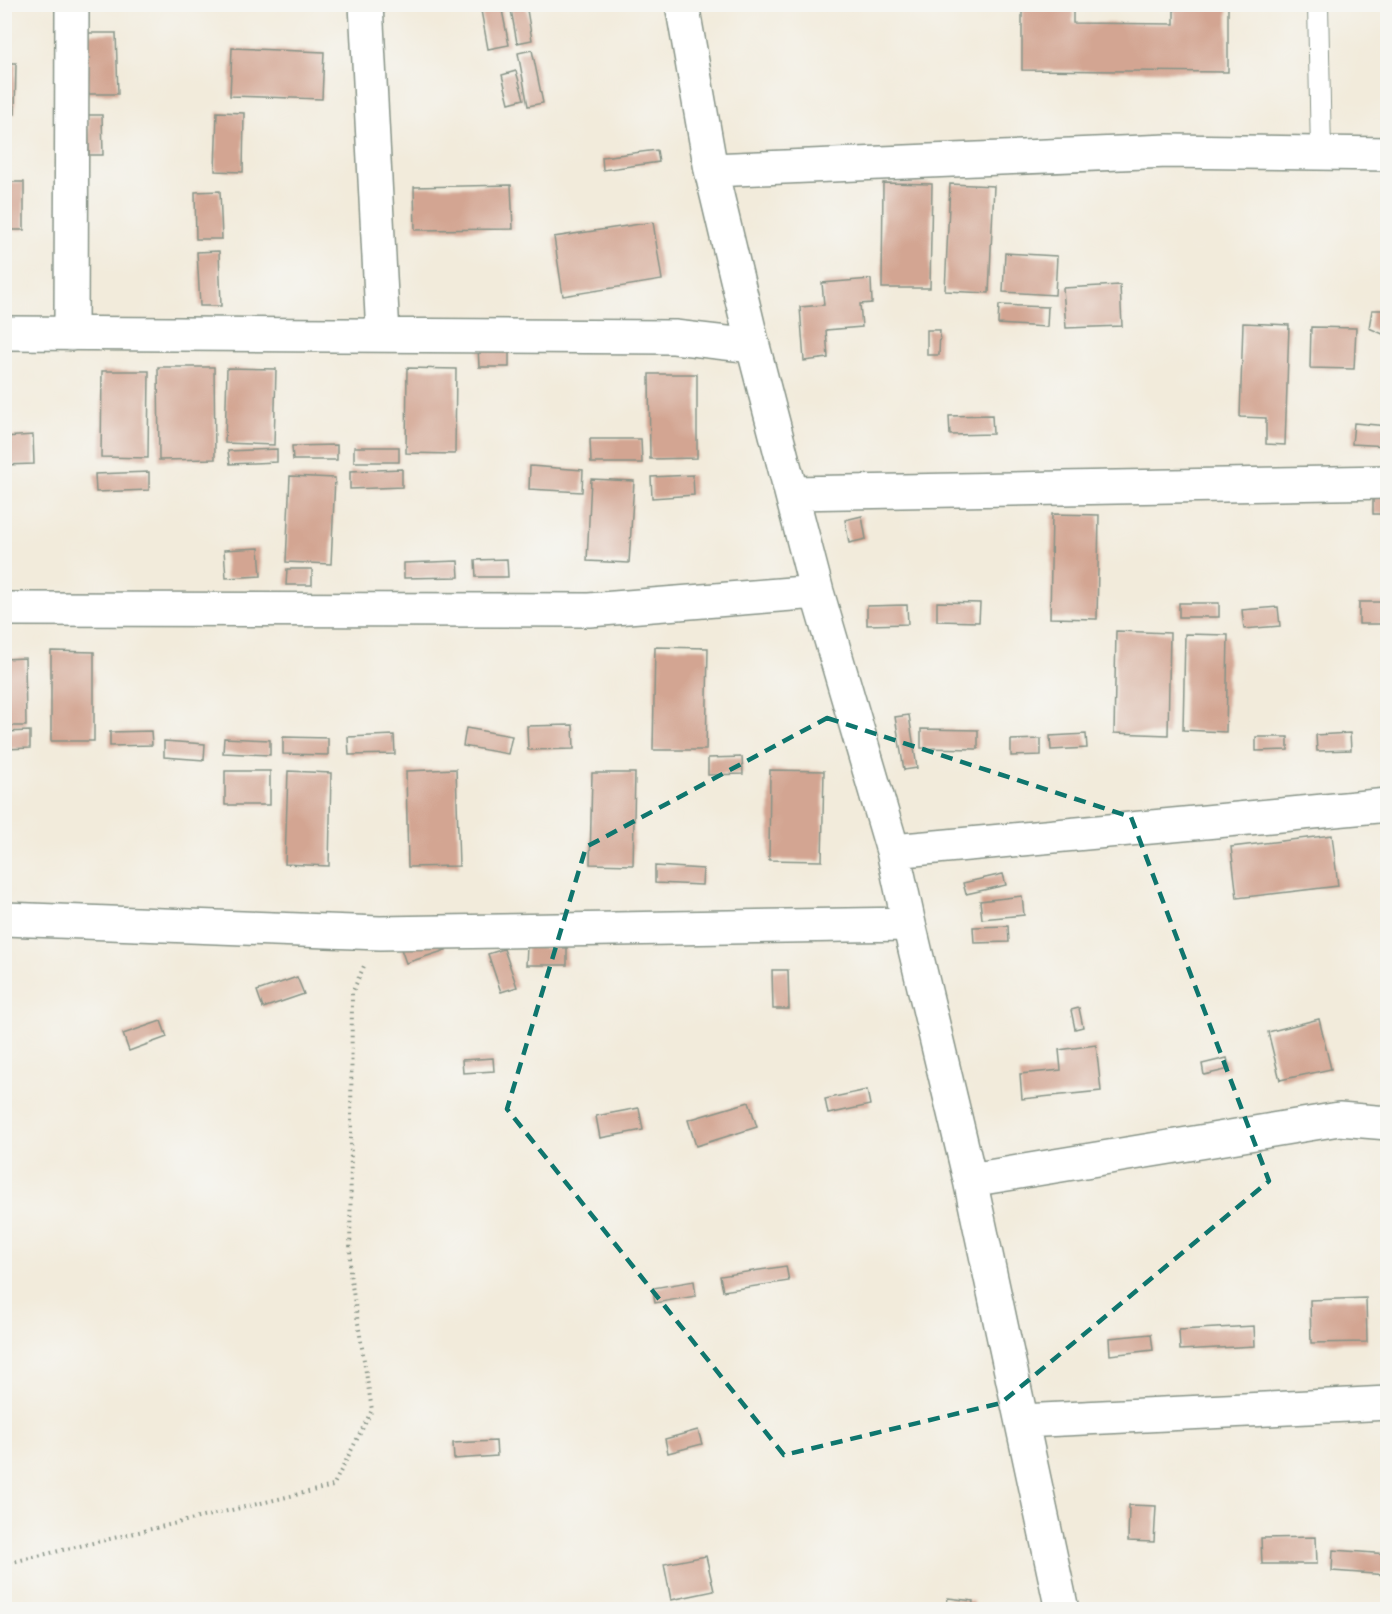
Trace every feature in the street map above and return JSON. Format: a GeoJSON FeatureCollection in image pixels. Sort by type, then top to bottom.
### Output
{"type":"FeatureCollection","features":[{"type":"Feature","properties":{"kind":"street"},"geometry":{"type":"LineString","coordinates":[[71,333],[72,4]]}},
{"type":"Feature","properties":{"kind":"street"},"geometry":{"type":"LineString","coordinates":[[366,4],[383,335]]}},
{"type":"Feature","properties":{"kind":"street"},"geometry":{"type":"LineString","coordinates":[[682,4],[711,170],[753,346],[817,592],[893,850],[970,1180],[1062,1610]]}},
{"type":"Feature","properties":{"kind":"street"},"geometry":{"type":"LineString","coordinates":[[711,170],[1168,151],[1388,154]]}},
{"type":"Feature","properties":{"kind":"street"},"geometry":{"type":"LineString","coordinates":[[4,333],[674,337],[753,346]]}},
{"type":"Feature","properties":{"kind":"street"},"geometry":{"type":"LineString","coordinates":[[792,493],[1388,483]]}},
{"type":"Feature","properties":{"kind":"street"},"geometry":{"type":"LineString","coordinates":[[4,609],[589,610],[817,592]]}},
{"type":"Feature","properties":{"kind":"street"},"geometry":{"type":"LineString","coordinates":[[893,850],[1388,805]]}},
{"type":"Feature","properties":{"kind":"street"},"geometry":{"type":"LineString","coordinates":[[4,919],[380,933],[909,924]]}},
{"type":"Feature","properties":{"kind":"street"},"geometry":{"type":"LineString","coordinates":[[970,1180],[1339,1119],[1388,1123]]}},
{"type":"Feature","properties":{"kind":"street"},"geometry":{"type":"LineString","coordinates":[[1022,1421],[1388,1403]]}},
{"type":"Feature","properties":{"kind":"lane"},"geometry":{"type":"LineString","coordinates":[[1318,4],[1322,153]]}},
{"type":"Feature","properties":{"kind":"path"},"geometry":{"type":"LineString","coordinates":[[4,1564],[333,1486],[372,1410],[350,1273],[352,993],[380,933]]}},
{"type":"Feature","properties":{"kind":"highlighted area"},"geometry":{"type":"Polygon","coordinates":[[[827,718],[1131,817],[1269,1181],[1001,1403],[784,1455],[507,1109],[586,847],[827,718]]]}},
{"type":"Feature","properties":{"kind":"building"},"geometry":{"type":"Polygon","coordinates":[[[510,4],[526,4],[532,40],[517,43],[510,4]]]}},
{"type":"Feature","properties":{"kind":"building"},"geometry":{"type":"Polygon","coordinates":[[[1022,4],[1073,4],[1073,23],[1174,24],[1174,4],[1228,4],[1228,72],[1022,70],[1022,4]]]}},
{"type":"Feature","properties":{"kind":"building"},"geometry":{"type":"Polygon","coordinates":[[[480,5],[501,5],[509,45],[488,49],[480,5]]]}},
{"type":"Feature","properties":{"kind":"building"},"geometry":{"type":"Polygon","coordinates":[[[85,33],[116,33],[118,94],[87,94],[85,33]]]}},
{"type":"Feature","properties":{"kind":"building"},"geometry":{"type":"Polygon","coordinates":[[[232,48],[324,52],[322,99],[230,96],[232,48]]]}},
{"type":"Feature","properties":{"kind":"building"},"geometry":{"type":"Polygon","coordinates":[[[532,50],[543,103],[528,106],[518,53],[532,50]]]}},
{"type":"Feature","properties":{"kind":"building"},"geometry":{"type":"Polygon","coordinates":[[[4,63],[16,63],[15,114],[4,114],[4,63]]]}},
{"type":"Feature","properties":{"kind":"building"},"geometry":{"type":"Polygon","coordinates":[[[516,71],[524,99],[509,103],[502,75],[516,71]]]}},
{"type":"Feature","properties":{"kind":"building"},"geometry":{"type":"Polygon","coordinates":[[[217,112],[244,113],[243,172],[215,171],[217,112]]]}},
{"type":"Feature","properties":{"kind":"building"},"geometry":{"type":"Polygon","coordinates":[[[88,115],[102,115],[103,155],[89,155],[88,115]]]}},
{"type":"Feature","properties":{"kind":"building"},"geometry":{"type":"Polygon","coordinates":[[[657,150],[659,162],[603,170],[602,157],[657,150]]]}},
{"type":"Feature","properties":{"kind":"building"},"geometry":{"type":"Polygon","coordinates":[[[4,182],[24,182],[24,230],[4,230],[4,182]]]}},
{"type":"Feature","properties":{"kind":"building"},"geometry":{"type":"Polygon","coordinates":[[[883,183],[932,184],[930,288],[882,288],[883,183]]]}},
{"type":"Feature","properties":{"kind":"building"},"geometry":{"type":"Polygon","coordinates":[[[950,184],[994,186],[989,293],[945,291],[950,184]]]}},
{"type":"Feature","properties":{"kind":"building"},"geometry":{"type":"Polygon","coordinates":[[[511,185],[513,229],[415,230],[414,187],[511,185]]]}},
{"type":"Feature","properties":{"kind":"building"},"geometry":{"type":"Polygon","coordinates":[[[220,191],[222,239],[196,239],[195,192],[220,191]]]}},
{"type":"Feature","properties":{"kind":"building"},"geometry":{"type":"Polygon","coordinates":[[[653,222],[662,280],[563,296],[554,237],[653,222]]]}},
{"type":"Feature","properties":{"kind":"building"},"geometry":{"type":"Polygon","coordinates":[[[219,251],[221,306],[200,306],[197,252],[219,251]]]}},
{"type":"Feature","properties":{"kind":"building"},"geometry":{"type":"Polygon","coordinates":[[[1005,253],[1057,256],[1055,295],[1003,292],[1005,253]]]}},
{"type":"Feature","properties":{"kind":"building"},"geometry":{"type":"Polygon","coordinates":[[[871,279],[872,303],[860,304],[862,327],[826,330],[828,358],[804,361],[800,307],[824,305],[822,283],[871,279]]]}},
{"type":"Feature","properties":{"kind":"building"},"geometry":{"type":"Polygon","coordinates":[[[1120,285],[1122,326],[1066,328],[1063,288],[1120,285]]]}},
{"type":"Feature","properties":{"kind":"building"},"geometry":{"type":"Polygon","coordinates":[[[999,305],[1048,307],[1047,327],[998,324],[999,305]]]}},
{"type":"Feature","properties":{"kind":"building"},"geometry":{"type":"Polygon","coordinates":[[[1372,310],[1388,310],[1388,345],[1383,334],[1369,328],[1372,310]]]}},
{"type":"Feature","properties":{"kind":"building"},"geometry":{"type":"Polygon","coordinates":[[[1243,323],[1289,325],[1285,445],[1266,444],[1266,418],[1240,417],[1243,323]]]}},
{"type":"Feature","properties":{"kind":"building"},"geometry":{"type":"Polygon","coordinates":[[[1311,327],[1356,328],[1354,369],[1310,368],[1311,327]]]}},
{"type":"Feature","properties":{"kind":"building"},"geometry":{"type":"Polygon","coordinates":[[[927,330],[940,330],[939,355],[927,355],[927,330]]]}},
{"type":"Feature","properties":{"kind":"building"},"geometry":{"type":"Polygon","coordinates":[[[478,346],[509,346],[509,367],[479,367],[478,346]]]}},
{"type":"Feature","properties":{"kind":"building"},"geometry":{"type":"Polygon","coordinates":[[[158,367],[214,367],[215,459],[159,460],[158,367]]]}},
{"type":"Feature","properties":{"kind":"building"},"geometry":{"type":"Polygon","coordinates":[[[227,368],[276,369],[274,445],[225,443],[227,368]]]}},
{"type":"Feature","properties":{"kind":"building"},"geometry":{"type":"Polygon","coordinates":[[[407,368],[456,369],[455,454],[406,453],[407,368]]]}},
{"type":"Feature","properties":{"kind":"building"},"geometry":{"type":"Polygon","coordinates":[[[102,371],[149,371],[148,458],[101,457],[102,371]]]}},
{"type":"Feature","properties":{"kind":"building"},"geometry":{"type":"Polygon","coordinates":[[[649,374],[697,374],[697,458],[650,459],[649,374]]]}},
{"type":"Feature","properties":{"kind":"building"},"geometry":{"type":"Polygon","coordinates":[[[992,415],[993,434],[950,435],[949,416],[992,415]]]}},
{"type":"Feature","properties":{"kind":"building"},"geometry":{"type":"Polygon","coordinates":[[[1354,423],[1388,426],[1388,446],[1352,444],[1354,423]]]}},
{"type":"Feature","properties":{"kind":"building"},"geometry":{"type":"Polygon","coordinates":[[[33,435],[34,464],[4,465],[4,437],[33,435]]]}},
{"type":"Feature","properties":{"kind":"building"},"geometry":{"type":"Polygon","coordinates":[[[590,439],[641,439],[642,463],[591,463],[590,439]]]}},
{"type":"Feature","properties":{"kind":"building"},"geometry":{"type":"Polygon","coordinates":[[[337,445],[337,460],[293,460],[292,446],[337,445]]]}},
{"type":"Feature","properties":{"kind":"building"},"geometry":{"type":"Polygon","coordinates":[[[354,447],[399,447],[399,462],[354,462],[354,447]]]}},
{"type":"Feature","properties":{"kind":"building"},"geometry":{"type":"Polygon","coordinates":[[[277,449],[277,462],[230,464],[228,451],[277,449]]]}},
{"type":"Feature","properties":{"kind":"building"},"geometry":{"type":"Polygon","coordinates":[[[530,466],[583,470],[582,492],[529,489],[530,466]]]}},
{"type":"Feature","properties":{"kind":"building"},"geometry":{"type":"Polygon","coordinates":[[[402,469],[402,487],[350,489],[350,471],[402,469]]]}},
{"type":"Feature","properties":{"kind":"building"},"geometry":{"type":"Polygon","coordinates":[[[149,472],[149,490],[96,492],[95,474],[149,472]]]}},
{"type":"Feature","properties":{"kind":"building"},"geometry":{"type":"Polygon","coordinates":[[[693,475],[694,495],[652,498],[651,477],[693,475]]]}},
{"type":"Feature","properties":{"kind":"building"},"geometry":{"type":"Polygon","coordinates":[[[290,476],[335,478],[331,564],[286,562],[290,476]]]}},
{"type":"Feature","properties":{"kind":"building"},"geometry":{"type":"Polygon","coordinates":[[[591,479],[634,481],[629,563],[587,561],[591,479]]]}},
{"type":"Feature","properties":{"kind":"building"},"geometry":{"type":"Polygon","coordinates":[[[1373,497],[1388,497],[1388,514],[1373,514],[1373,497]]]}},
{"type":"Feature","properties":{"kind":"building"},"geometry":{"type":"Polygon","coordinates":[[[1052,514],[1099,515],[1097,619],[1050,618],[1052,514]]]}},
{"type":"Feature","properties":{"kind":"building"},"geometry":{"type":"Polygon","coordinates":[[[862,516],[866,539],[849,543],[845,520],[862,516]]]}},
{"type":"Feature","properties":{"kind":"building"},"geometry":{"type":"Polygon","coordinates":[[[259,548],[261,576],[226,578],[224,550],[259,548]]]}},
{"type":"Feature","properties":{"kind":"building"},"geometry":{"type":"Polygon","coordinates":[[[507,559],[508,577],[476,577],[475,560],[507,559]]]}},
{"type":"Feature","properties":{"kind":"building"},"geometry":{"type":"Polygon","coordinates":[[[458,561],[459,577],[404,578],[404,563],[458,561]]]}},
{"type":"Feature","properties":{"kind":"building"},"geometry":{"type":"Polygon","coordinates":[[[287,569],[312,569],[312,585],[286,585],[287,569]]]}},
{"type":"Feature","properties":{"kind":"building"},"geometry":{"type":"Polygon","coordinates":[[[937,602],[980,603],[979,622],[937,621],[937,602]]]}},
{"type":"Feature","properties":{"kind":"building"},"geometry":{"type":"Polygon","coordinates":[[[1359,602],[1388,602],[1388,624],[1359,624],[1359,602]]]}},
{"type":"Feature","properties":{"kind":"building"},"geometry":{"type":"Polygon","coordinates":[[[1179,603],[1219,603],[1219,617],[1179,617],[1179,603]]]}},
{"type":"Feature","properties":{"kind":"building"},"geometry":{"type":"Polygon","coordinates":[[[907,605],[908,624],[867,625],[867,606],[907,605]]]}},
{"type":"Feature","properties":{"kind":"building"},"geometry":{"type":"Polygon","coordinates":[[[1278,607],[1280,626],[1244,629],[1242,610],[1278,607]]]}},
{"type":"Feature","properties":{"kind":"building"},"geometry":{"type":"Polygon","coordinates":[[[1116,631],[1170,633],[1168,735],[1114,733],[1116,631]]]}},
{"type":"Feature","properties":{"kind":"building"},"geometry":{"type":"Polygon","coordinates":[[[1185,634],[1228,635],[1226,732],[1183,730],[1185,634]]]}},
{"type":"Feature","properties":{"kind":"building"},"geometry":{"type":"Polygon","coordinates":[[[655,647],[708,648],[706,750],[653,750],[655,647]]]}},
{"type":"Feature","properties":{"kind":"building"},"geometry":{"type":"Polygon","coordinates":[[[51,651],[94,652],[94,741],[51,741],[51,651]]]}},
{"type":"Feature","properties":{"kind":"building"},"geometry":{"type":"Polygon","coordinates":[[[25,658],[26,726],[4,726],[4,659],[25,658]]]}},
{"type":"Feature","properties":{"kind":"building"},"geometry":{"type":"Polygon","coordinates":[[[909,715],[917,768],[904,770],[895,717],[909,715]]]}},
{"type":"Feature","properties":{"kind":"building"},"geometry":{"type":"Polygon","coordinates":[[[573,725],[574,749],[528,750],[527,726],[573,725]]]}},
{"type":"Feature","properties":{"kind":"building"},"geometry":{"type":"Polygon","coordinates":[[[466,728],[512,736],[508,754],[463,746],[466,728]]]}},
{"type":"Feature","properties":{"kind":"building"},"geometry":{"type":"Polygon","coordinates":[[[921,729],[978,730],[978,749],[921,748],[921,729]]]}},
{"type":"Feature","properties":{"kind":"building"},"geometry":{"type":"Polygon","coordinates":[[[30,731],[30,748],[4,749],[4,732],[30,731]]]}},
{"type":"Feature","properties":{"kind":"building"},"geometry":{"type":"Polygon","coordinates":[[[151,731],[152,745],[110,746],[110,732],[151,731]]]}},
{"type":"Feature","properties":{"kind":"building"},"geometry":{"type":"Polygon","coordinates":[[[1350,733],[1351,750],[1317,751],[1316,735],[1350,733]]]}},
{"type":"Feature","properties":{"kind":"building"},"geometry":{"type":"Polygon","coordinates":[[[1086,734],[1087,748],[1051,750],[1050,736],[1086,734]]]}},
{"type":"Feature","properties":{"kind":"building"},"geometry":{"type":"Polygon","coordinates":[[[394,735],[395,754],[349,755],[348,737],[394,735]]]}},
{"type":"Feature","properties":{"kind":"building"},"geometry":{"type":"Polygon","coordinates":[[[283,737],[328,738],[328,755],[283,754],[283,737]]]}},
{"type":"Feature","properties":{"kind":"building"},"geometry":{"type":"Polygon","coordinates":[[[1256,737],[1288,737],[1288,750],[1256,751],[1256,737]]]}},
{"type":"Feature","properties":{"kind":"building"},"geometry":{"type":"Polygon","coordinates":[[[224,738],[270,740],[270,755],[223,753],[224,738]]]}},
{"type":"Feature","properties":{"kind":"building"},"geometry":{"type":"Polygon","coordinates":[[[1041,739],[1041,755],[1011,756],[1011,740],[1041,739]]]}},
{"type":"Feature","properties":{"kind":"building"},"geometry":{"type":"Polygon","coordinates":[[[164,741],[205,744],[204,760],[164,757],[164,741]]]}},
{"type":"Feature","properties":{"kind":"building"},"geometry":{"type":"Polygon","coordinates":[[[742,757],[743,774],[708,775],[708,758],[742,757]]]}},
{"type":"Feature","properties":{"kind":"building"},"geometry":{"type":"Polygon","coordinates":[[[456,769],[459,866],[408,867],[406,771],[456,769]]]}},
{"type":"Feature","properties":{"kind":"building"},"geometry":{"type":"Polygon","coordinates":[[[770,770],[824,771],[822,861],[769,860],[770,770]]]}},
{"type":"Feature","properties":{"kind":"building"},"geometry":{"type":"Polygon","coordinates":[[[225,771],[270,771],[270,805],[225,805],[225,771]]]}},
{"type":"Feature","properties":{"kind":"building"},"geometry":{"type":"Polygon","coordinates":[[[288,771],[331,773],[329,866],[285,864],[288,771]]]}},
{"type":"Feature","properties":{"kind":"building"},"geometry":{"type":"Polygon","coordinates":[[[592,773],[635,773],[633,865],[590,864],[592,773]]]}},
{"type":"Feature","properties":{"kind":"building"},"geometry":{"type":"Polygon","coordinates":[[[1332,835],[1338,886],[1237,898],[1231,847],[1332,835]]]}},
{"type":"Feature","properties":{"kind":"building"},"geometry":{"type":"Polygon","coordinates":[[[655,866],[703,869],[702,885],[655,883],[655,866]]]}},
{"type":"Feature","properties":{"kind":"building"},"geometry":{"type":"Polygon","coordinates":[[[1003,874],[1006,885],[966,894],[963,883],[1003,874]]]}},
{"type":"Feature","properties":{"kind":"building"},"geometry":{"type":"Polygon","coordinates":[[[1022,896],[1024,915],[982,919],[980,901],[1022,896]]]}},
{"type":"Feature","properties":{"kind":"building"},"geometry":{"type":"Polygon","coordinates":[[[1008,926],[1009,942],[974,943],[973,927],[1008,926]]]}},
{"type":"Feature","properties":{"kind":"building"},"geometry":{"type":"Polygon","coordinates":[[[441,936],[446,950],[406,963],[401,949],[441,936]]]}},
{"type":"Feature","properties":{"kind":"building"},"geometry":{"type":"Polygon","coordinates":[[[527,947],[567,948],[567,965],[526,965],[527,947]]]}},
{"type":"Feature","properties":{"kind":"building"},"geometry":{"type":"Polygon","coordinates":[[[504,949],[517,987],[501,992],[488,954],[504,949]]]}},
{"type":"Feature","properties":{"kind":"building"},"geometry":{"type":"Polygon","coordinates":[[[772,970],[788,970],[789,1009],[773,1009],[772,970]]]}},
{"type":"Feature","properties":{"kind":"building"},"geometry":{"type":"Polygon","coordinates":[[[297,977],[304,994],[263,1008],[257,991],[297,977]]]}},
{"type":"Feature","properties":{"kind":"building"},"geometry":{"type":"Polygon","coordinates":[[[1079,1008],[1083,1027],[1075,1029],[1071,1010],[1079,1008]]]}},
{"type":"Feature","properties":{"kind":"building"},"geometry":{"type":"Polygon","coordinates":[[[1319,1019],[1331,1069],[1280,1080],[1268,1032],[1319,1019]]]}},
{"type":"Feature","properties":{"kind":"building"},"geometry":{"type":"Polygon","coordinates":[[[161,1021],[167,1037],[129,1051],[123,1034],[161,1021]]]}},
{"type":"Feature","properties":{"kind":"building"},"geometry":{"type":"Polygon","coordinates":[[[1096,1045],[1101,1091],[1022,1099],[1020,1074],[1061,1070],[1059,1050],[1096,1045]]]}},
{"type":"Feature","properties":{"kind":"building"},"geometry":{"type":"Polygon","coordinates":[[[493,1058],[494,1071],[463,1073],[462,1060],[493,1058]]]}},
{"type":"Feature","properties":{"kind":"building"},"geometry":{"type":"Polygon","coordinates":[[[1227,1058],[1230,1069],[1204,1075],[1202,1064],[1227,1058]]]}},
{"type":"Feature","properties":{"kind":"building"},"geometry":{"type":"Polygon","coordinates":[[[867,1090],[870,1105],[828,1114],[825,1099],[867,1090]]]}},
{"type":"Feature","properties":{"kind":"building"},"geometry":{"type":"Polygon","coordinates":[[[749,1102],[757,1127],[696,1146],[688,1120],[749,1102]]]}},
{"type":"Feature","properties":{"kind":"building"},"geometry":{"type":"Polygon","coordinates":[[[639,1108],[643,1130],[600,1138],[596,1116],[639,1108]]]}},
{"type":"Feature","properties":{"kind":"building"},"geometry":{"type":"Polygon","coordinates":[[[786,1266],[789,1281],[723,1291],[720,1276],[786,1266]]]}},
{"type":"Feature","properties":{"kind":"building"},"geometry":{"type":"Polygon","coordinates":[[[694,1281],[696,1296],[655,1303],[653,1288],[694,1281]]]}},
{"type":"Feature","properties":{"kind":"building"},"geometry":{"type":"Polygon","coordinates":[[[1366,1298],[1367,1342],[1311,1343],[1310,1300],[1366,1298]]]}},
{"type":"Feature","properties":{"kind":"building"},"geometry":{"type":"Polygon","coordinates":[[[1254,1326],[1255,1346],[1180,1350],[1179,1330],[1254,1326]]]}},
{"type":"Feature","properties":{"kind":"building"},"geometry":{"type":"Polygon","coordinates":[[[1151,1334],[1153,1350],[1110,1355],[1109,1338],[1151,1334]]]}},
{"type":"Feature","properties":{"kind":"building"},"geometry":{"type":"Polygon","coordinates":[[[698,1430],[702,1444],[668,1453],[665,1439],[698,1430]]]}},
{"type":"Feature","properties":{"kind":"building"},"geometry":{"type":"Polygon","coordinates":[[[496,1441],[497,1456],[454,1459],[453,1443],[496,1441]]]}},
{"type":"Feature","properties":{"kind":"building"},"geometry":{"type":"Polygon","coordinates":[[[1129,1505],[1156,1506],[1154,1542],[1128,1541],[1129,1505]]]}},
{"type":"Feature","properties":{"kind":"building"},"geometry":{"type":"Polygon","coordinates":[[[1316,1537],[1317,1564],[1262,1564],[1261,1538],[1316,1537]]]}},
{"type":"Feature","properties":{"kind":"building"},"geometry":{"type":"Polygon","coordinates":[[[1333,1550],[1388,1554],[1388,1575],[1332,1571],[1333,1550]]]}},
{"type":"Feature","properties":{"kind":"building"},"geometry":{"type":"Polygon","coordinates":[[[706,1556],[714,1591],[671,1600],[664,1564],[706,1556]]]}},
{"type":"Feature","properties":{"kind":"building"},"geometry":{"type":"Polygon","coordinates":[[[948,1598],[973,1601],[972,1610],[946,1610],[948,1598]]]}}]}
